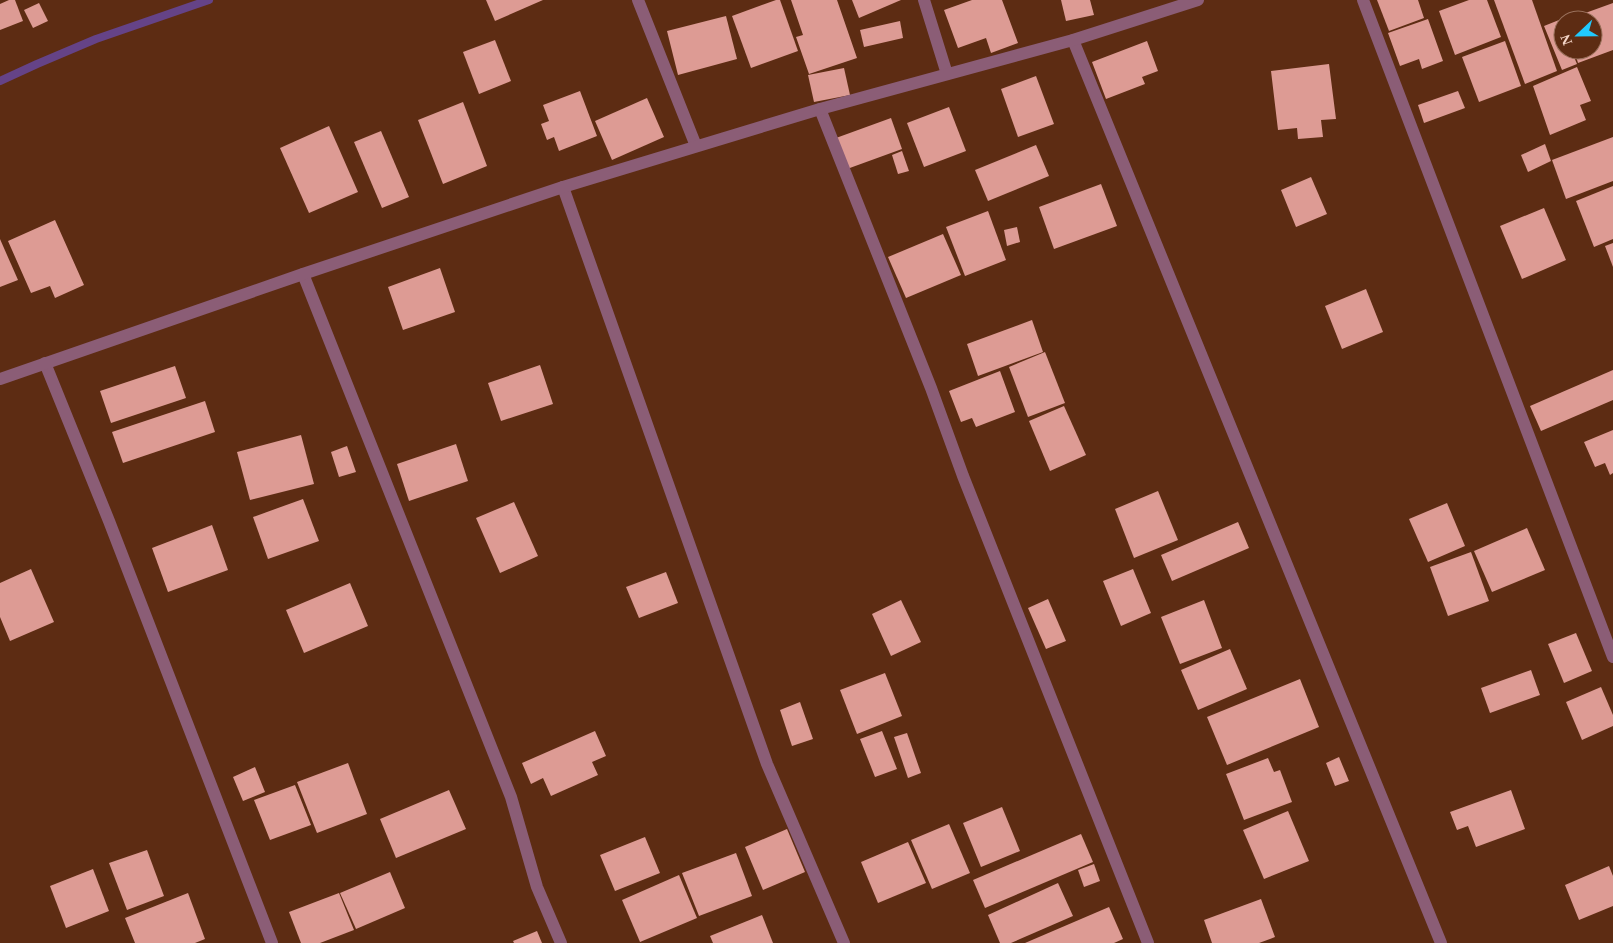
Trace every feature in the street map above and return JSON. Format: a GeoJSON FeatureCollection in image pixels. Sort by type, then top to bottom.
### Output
{"type":"FeatureCollection","features":[{"type":"Feature","properties":{"kind":"street"},"geometry":{"type":"LineString","coordinates":[[638,0],[696,146]]}},
{"type":"Feature","properties":{"kind":"street"},"geometry":{"type":"LineString","coordinates":[[924,0],[947,74]]}},
{"type":"Feature","properties":{"kind":"street"},"geometry":{"type":"LineString","coordinates":[[0,378],[563,187],[820,109],[1073,40],[1198,0]]}},
{"type":"Feature","properties":{"kind":"street"},"geometry":{"type":"LineString","coordinates":[[1363,0],[1613,657]]}},
{"type":"Feature","properties":{"kind":"street"},"geometry":{"type":"LineString","coordinates":[[1073,40],[1441,943]]}},
{"type":"Feature","properties":{"kind":"street"},"geometry":{"type":"LineString","coordinates":[[820,109],[1148,943]]}},
{"type":"Feature","properties":{"kind":"street"},"geometry":{"type":"LineString","coordinates":[[563,187],[767,764],[844,943]]}},
{"type":"Feature","properties":{"kind":"street"},"geometry":{"type":"LineString","coordinates":[[303,274],[510,797],[536,887],[561,943]]}},
{"type":"Feature","properties":{"kind":"street"},"geometry":{"type":"LineString","coordinates":[[45,363],[109,521],[272,943]]}},
{"type":"Feature","properties":{"kind":"building"},"geometry":{"type":"Polygon","coordinates":[[[9,0],[15,0],[23,21],[0,30],[0,4],[9,0]]]}},
{"type":"Feature","properties":{"kind":"building"},"geometry":{"type":"Polygon","coordinates":[[[486,0],[543,0],[495,21],[486,0]]]}},
{"type":"Feature","properties":{"kind":"building"},"geometry":{"type":"Polygon","coordinates":[[[780,0],[798,51],[751,68],[732,16],[780,0]]]}},
{"type":"Feature","properties":{"kind":"building"},"geometry":{"type":"Polygon","coordinates":[[[791,0],[837,0],[857,58],[809,74],[796,37],[803,35],[791,0]]]}},
{"type":"Feature","properties":{"kind":"building"},"geometry":{"type":"Polygon","coordinates":[[[852,0],[901,0],[859,18],[852,0]]]}},
{"type":"Feature","properties":{"kind":"building"},"geometry":{"type":"Polygon","coordinates":[[[972,0],[1002,0],[1018,43],[991,53],[986,38],[958,48],[944,10],[972,0]]]}},
{"type":"Feature","properties":{"kind":"building"},"geometry":{"type":"Polygon","coordinates":[[[1061,0],[1090,0],[1094,15],[1066,21],[1061,0]]]}},
{"type":"Feature","properties":{"kind":"building"},"geometry":{"type":"Polygon","coordinates":[[[1377,0],[1418,0],[1424,18],[1389,31],[1377,0]]]}},
{"type":"Feature","properties":{"kind":"building"},"geometry":{"type":"Polygon","coordinates":[[[1469,0],[1487,0],[1501,37],[1455,55],[1439,11],[1469,0]]]}},
{"type":"Feature","properties":{"kind":"building"},"geometry":{"type":"Polygon","coordinates":[[[1494,0],[1532,0],[1557,71],[1525,84],[1494,0]]]}},
{"type":"Feature","properties":{"kind":"building"},"geometry":{"type":"Polygon","coordinates":[[[39,3],[48,21],[33,28],[24,10],[39,3]]]}},
{"type":"Feature","properties":{"kind":"building"},"geometry":{"type":"Polygon","coordinates":[[[1613,3],[1613,50],[1603,54],[1603,10],[1594,10],[1613,3]]]}},
{"type":"Feature","properties":{"kind":"building"},"geometry":{"type":"Polygon","coordinates":[[[726,16],[737,59],[678,75],[667,31],[726,16]]]}},
{"type":"Feature","properties":{"kind":"building"},"geometry":{"type":"Polygon","coordinates":[[[1428,19],[1443,61],[1422,69],[1419,59],[1400,66],[1388,33],[1428,19]]]}},
{"type":"Feature","properties":{"kind":"building"},"geometry":{"type":"Polygon","coordinates":[[[900,21],[903,38],[864,47],[860,30],[900,21]]]}},
{"type":"Feature","properties":{"kind":"building"},"geometry":{"type":"Polygon","coordinates":[[[1553,22],[1553,48],[1544,26],[1553,22]]]}},
{"type":"Feature","properties":{"kind":"building"},"geometry":{"type":"Polygon","coordinates":[[[495,40],[511,81],[479,94],[463,52],[495,40]]]}},
{"type":"Feature","properties":{"kind":"building"},"geometry":{"type":"Polygon","coordinates":[[[1147,41],[1158,71],[1142,77],[1145,84],[1106,99],[1092,62],[1147,41]]]}},
{"type":"Feature","properties":{"kind":"building"},"geometry":{"type":"Polygon","coordinates":[[[1505,41],[1521,86],[1479,102],[1462,57],[1505,41]]]}},
{"type":"Feature","properties":{"kind":"building"},"geometry":{"type":"Polygon","coordinates":[[[1558,60],[1575,60],[1577,64],[1562,70],[1558,60]]]}},
{"type":"Feature","properties":{"kind":"building"},"geometry":{"type":"Polygon","coordinates":[[[1329,64],[1336,119],[1321,120],[1323,137],[1298,139],[1297,128],[1278,130],[1271,71],[1329,64]]]}},
{"type":"Feature","properties":{"kind":"building"},"geometry":{"type":"Polygon","coordinates":[[[1577,67],[1591,101],[1580,105],[1586,120],[1550,135],[1533,86],[1577,67]]]}},
{"type":"Feature","properties":{"kind":"building"},"geometry":{"type":"Polygon","coordinates":[[[844,68],[850,95],[814,102],[808,75],[844,68]]]}},
{"type":"Feature","properties":{"kind":"building"},"geometry":{"type":"Polygon","coordinates":[[[1036,76],[1054,124],[1018,137],[1001,89],[1036,76]]]}},
{"type":"Feature","properties":{"kind":"building"},"geometry":{"type":"Polygon","coordinates":[[[580,91],[597,136],[559,151],[554,137],[547,140],[541,124],[549,121],[543,105],[580,91]]]}},
{"type":"Feature","properties":{"kind":"building"},"geometry":{"type":"Polygon","coordinates":[[[1458,91],[1465,108],[1424,123],[1418,105],[1458,91]]]}},
{"type":"Feature","properties":{"kind":"building"},"geometry":{"type":"Polygon","coordinates":[[[647,98],[664,137],[612,160],[595,121],[647,98]]]}},
{"type":"Feature","properties":{"kind":"building"},"geometry":{"type":"Polygon","coordinates":[[[463,102],[487,166],[443,184],[418,120],[463,102]]]}},
{"type":"Feature","properties":{"kind":"building"},"geometry":{"type":"Polygon","coordinates":[[[949,107],[966,151],[924,167],[907,123],[949,107]]]}},
{"type":"Feature","properties":{"kind":"building"},"geometry":{"type":"Polygon","coordinates":[[[891,118],[902,149],[847,169],[836,138],[891,118]]]}},
{"type":"Feature","properties":{"kind":"building"},"geometry":{"type":"Polygon","coordinates":[[[329,126],[358,192],[309,213],[280,148],[329,126]]]}},
{"type":"Feature","properties":{"kind":"building"},"geometry":{"type":"Polygon","coordinates":[[[381,131],[409,197],[382,208],[354,142],[381,131]]]}},
{"type":"Feature","properties":{"kind":"building"},"geometry":{"type":"Polygon","coordinates":[[[1613,137],[1613,181],[1566,199],[1552,160],[1613,137]]]}},
{"type":"Feature","properties":{"kind":"building"},"geometry":{"type":"Polygon","coordinates":[[[1545,144],[1551,161],[1528,172],[1521,155],[1545,144]]]}},
{"type":"Feature","properties":{"kind":"building"},"geometry":{"type":"Polygon","coordinates":[[[1036,145],[1049,176],[988,201],[975,170],[1036,145]]]}},
{"type":"Feature","properties":{"kind":"building"},"geometry":{"type":"Polygon","coordinates":[[[902,151],[909,171],[898,174],[892,155],[902,151]]]}},
{"type":"Feature","properties":{"kind":"building"},"geometry":{"type":"Polygon","coordinates":[[[1311,177],[1327,214],[1296,227],[1281,190],[1311,177]]]}},
{"type":"Feature","properties":{"kind":"building"},"geometry":{"type":"Polygon","coordinates":[[[1101,184],[1117,226],[1054,249],[1039,207],[1101,184]]]}},
{"type":"Feature","properties":{"kind":"building"},"geometry":{"type":"Polygon","coordinates":[[[1613,186],[1613,239],[1594,247],[1576,201],[1613,186]]]}},
{"type":"Feature","properties":{"kind":"building"},"geometry":{"type":"Polygon","coordinates":[[[1544,208],[1566,260],[1522,279],[1500,226],[1544,208]]]}},
{"type":"Feature","properties":{"kind":"building"},"geometry":{"type":"Polygon","coordinates":[[[988,211],[1006,260],[965,276],[946,227],[988,211]]]}},
{"type":"Feature","properties":{"kind":"building"},"geometry":{"type":"Polygon","coordinates":[[[55,220],[84,285],[55,298],[50,286],[31,293],[8,241],[55,220]]]}},
{"type":"Feature","properties":{"kind":"building"},"geometry":{"type":"Polygon","coordinates":[[[1017,227],[1020,242],[1007,246],[1004,230],[1017,227]]]}},
{"type":"Feature","properties":{"kind":"building"},"geometry":{"type":"Polygon","coordinates":[[[943,234],[961,275],[906,298],[888,257],[943,234]]]}},
{"type":"Feature","properties":{"kind":"building"},"geometry":{"type":"Polygon","coordinates":[[[0,239],[18,280],[0,287],[0,239]]]}},
{"type":"Feature","properties":{"kind":"building"},"geometry":{"type":"Polygon","coordinates":[[[1613,243],[1613,267],[1605,246],[1613,243]]]}},
{"type":"Feature","properties":{"kind":"building"},"geometry":{"type":"Polygon","coordinates":[[[440,268],[455,312],[403,330],[388,287],[440,268]]]}},
{"type":"Feature","properties":{"kind":"building"},"geometry":{"type":"Polygon","coordinates":[[[1366,289],[1383,332],[1342,349],[1325,306],[1366,289]]]}},
{"type":"Feature","properties":{"kind":"building"},"geometry":{"type":"Polygon","coordinates":[[[1032,320],[1043,352],[978,376],[967,344],[1032,320]]]}},
{"type":"Feature","properties":{"kind":"building"},"geometry":{"type":"Polygon","coordinates":[[[1045,352],[1065,403],[1028,417],[1009,367],[1045,352]]]}},
{"type":"Feature","properties":{"kind":"building"},"geometry":{"type":"Polygon","coordinates":[[[540,365],[553,404],[501,421],[488,383],[540,365]]]}},
{"type":"Feature","properties":{"kind":"building"},"geometry":{"type":"Polygon","coordinates":[[[175,366],[186,398],[111,423],[100,391],[175,366]]]}},
{"type":"Feature","properties":{"kind":"building"},"geometry":{"type":"Polygon","coordinates":[[[1613,370],[1613,400],[1541,431],[1530,406],[1613,370]]]}},
{"type":"Feature","properties":{"kind":"building"},"geometry":{"type":"Polygon","coordinates":[[[1000,371],[1015,412],[976,427],[972,418],[961,422],[949,391],[1000,371]]]}},
{"type":"Feature","properties":{"kind":"building"},"geometry":{"type":"Polygon","coordinates":[[[205,401],[215,432],[123,463],[112,432],[205,401]]]}},
{"type":"Feature","properties":{"kind":"building"},"geometry":{"type":"Polygon","coordinates":[[[1064,406],[1086,455],[1050,471],[1029,421],[1064,406]]]}},
{"type":"Feature","properties":{"kind":"building"},"geometry":{"type":"Polygon","coordinates":[[[1613,430],[1613,473],[1610,475],[1605,463],[1595,467],[1584,442],[1613,430]]]}},
{"type":"Feature","properties":{"kind":"building"},"geometry":{"type":"Polygon","coordinates":[[[301,435],[314,484],[250,500],[237,452],[301,435]]]}},
{"type":"Feature","properties":{"kind":"building"},"geometry":{"type":"Polygon","coordinates":[[[456,444],[468,481],[409,501],[397,464],[456,444]]]}},
{"type":"Feature","properties":{"kind":"building"},"geometry":{"type":"Polygon","coordinates":[[[347,446],[356,472],[339,477],[331,452],[347,446]]]}},
{"type":"Feature","properties":{"kind":"building"},"geometry":{"type":"Polygon","coordinates":[[[1158,491],[1178,540],[1134,558],[1115,509],[1158,491]]]}},
{"type":"Feature","properties":{"kind":"building"},"geometry":{"type":"Polygon","coordinates":[[[303,499],[319,541],[268,559],[253,517],[303,499]]]}},
{"type":"Feature","properties":{"kind":"building"},"geometry":{"type":"Polygon","coordinates":[[[514,502],[538,556],[500,573],[476,518],[514,502]]]}},
{"type":"Feature","properties":{"kind":"building"},"geometry":{"type":"Polygon","coordinates":[[[1447,503],[1465,546],[1428,562],[1409,519],[1447,503]]]}},
{"type":"Feature","properties":{"kind":"building"},"geometry":{"type":"Polygon","coordinates":[[[1238,522],[1249,548],[1172,581],[1161,555],[1238,522]]]}},
{"type":"Feature","properties":{"kind":"building"},"geometry":{"type":"Polygon","coordinates":[[[212,525],[228,570],[168,592],[152,548],[212,525]]]}},
{"type":"Feature","properties":{"kind":"building"},"geometry":{"type":"Polygon","coordinates":[[[1527,528],[1545,570],[1492,592],[1474,551],[1527,528]]]}},
{"type":"Feature","properties":{"kind":"building"},"geometry":{"type":"Polygon","coordinates":[[[1471,552],[1489,601],[1448,616],[1430,567],[1471,552]]]}},
{"type":"Feature","properties":{"kind":"building"},"geometry":{"type":"Polygon","coordinates":[[[31,569],[54,622],[10,641],[0,617],[0,583],[31,569]]]}},
{"type":"Feature","properties":{"kind":"building"},"geometry":{"type":"Polygon","coordinates":[[[1133,569],[1151,613],[1121,626],[1103,581],[1133,569]]]}},
{"type":"Feature","properties":{"kind":"building"},"geometry":{"type":"Polygon","coordinates":[[[666,572],[678,603],[639,618],[626,587],[666,572]]]}},
{"type":"Feature","properties":{"kind":"building"},"geometry":{"type":"Polygon","coordinates":[[[350,583],[368,626],[304,653],[286,610],[350,583]]]}},
{"type":"Feature","properties":{"kind":"building"},"geometry":{"type":"Polygon","coordinates":[[[1048,599],[1066,641],[1046,649],[1028,608],[1048,599]]]}},
{"type":"Feature","properties":{"kind":"building"},"geometry":{"type":"Polygon","coordinates":[[[901,600],[921,642],[891,656],[872,614],[901,600]]]}},
{"type":"Feature","properties":{"kind":"building"},"geometry":{"type":"Polygon","coordinates":[[[1204,600],[1222,648],[1180,664],[1161,617],[1204,600]]]}},
{"type":"Feature","properties":{"kind":"building"},"geometry":{"type":"Polygon","coordinates":[[[1576,633],[1592,671],[1564,683],[1548,644],[1576,633]]]}},
{"type":"Feature","properties":{"kind":"building"},"geometry":{"type":"Polygon","coordinates":[[[1230,649],[1247,689],[1198,710],[1181,670],[1230,649]]]}},
{"type":"Feature","properties":{"kind":"building"},"geometry":{"type":"Polygon","coordinates":[[[1531,670],[1540,695],[1490,713],[1481,688],[1531,670]]]}},
{"type":"Feature","properties":{"kind":"building"},"geometry":{"type":"Polygon","coordinates":[[[885,673],[902,716],[857,734],[840,690],[885,673]]]}},
{"type":"Feature","properties":{"kind":"building"},"geometry":{"type":"Polygon","coordinates":[[[1300,679],[1319,727],[1227,765],[1207,717],[1300,679]]]}},
{"type":"Feature","properties":{"kind":"building"},"geometry":{"type":"Polygon","coordinates":[[[1601,687],[1613,715],[1613,726],[1582,740],[1566,702],[1601,687]]]}},
{"type":"Feature","properties":{"kind":"building"},"geometry":{"type":"Polygon","coordinates":[[[800,702],[813,739],[792,746],[780,710],[800,702]]]}},
{"type":"Feature","properties":{"kind":"building"},"geometry":{"type":"Polygon","coordinates":[[[595,731],[606,756],[592,762],[598,775],[551,796],[543,778],[531,784],[522,763],[595,731]]]}},
{"type":"Feature","properties":{"kind":"building"},"geometry":{"type":"Polygon","coordinates":[[[882,731],[897,769],[875,777],[860,739],[882,731]]]}},
{"type":"Feature","properties":{"kind":"building"},"geometry":{"type":"Polygon","coordinates":[[[907,733],[921,773],[908,778],[894,737],[907,733]]]}},
{"type":"Feature","properties":{"kind":"building"},"geometry":{"type":"Polygon","coordinates":[[[1339,757],[1349,781],[1335,786],[1326,763],[1339,757]]]}},
{"type":"Feature","properties":{"kind":"building"},"geometry":{"type":"Polygon","coordinates":[[[1268,758],[1274,772],[1280,770],[1292,802],[1244,820],[1226,774],[1268,758]]]}},
{"type":"Feature","properties":{"kind":"building"},"geometry":{"type":"Polygon","coordinates":[[[348,763],[367,814],[317,833],[297,782],[348,763]]]}},
{"type":"Feature","properties":{"kind":"building"},"geometry":{"type":"Polygon","coordinates":[[[255,767],[265,792],[243,801],[233,777],[255,767]]]}},
{"type":"Feature","properties":{"kind":"building"},"geometry":{"type":"Polygon","coordinates":[[[295,785],[311,825],[270,840],[254,800],[295,785]]]}},
{"type":"Feature","properties":{"kind":"building"},"geometry":{"type":"Polygon","coordinates":[[[449,790],[466,829],[396,858],[380,819],[449,790]]]}},
{"type":"Feature","properties":{"kind":"building"},"geometry":{"type":"Polygon","coordinates":[[[1511,790],[1525,829],[1476,847],[1468,826],[1457,830],[1450,812],[1511,790]]]}},
{"type":"Feature","properties":{"kind":"building"},"geometry":{"type":"Polygon","coordinates":[[[1002,807],[1020,851],[981,867],[963,823],[1002,807]]]}},
{"type":"Feature","properties":{"kind":"building"},"geometry":{"type":"Polygon","coordinates":[[[1288,811],[1309,861],[1264,879],[1243,830],[1288,811]]]}},
{"type":"Feature","properties":{"kind":"building"},"geometry":{"type":"Polygon","coordinates":[[[949,824],[970,873],[932,889],[911,840],[949,824]]]}},
{"type":"Feature","properties":{"kind":"building"},"geometry":{"type":"Polygon","coordinates":[[[787,829],[805,872],[763,890],[745,847],[787,829]]]}},
{"type":"Feature","properties":{"kind":"building"},"geometry":{"type":"Polygon","coordinates":[[[1081,834],[1093,862],[985,908],[973,880],[1081,834]]]}},
{"type":"Feature","properties":{"kind":"building"},"geometry":{"type":"Polygon","coordinates":[[[645,837],[660,873],[615,891],[600,855],[645,837]]]}},
{"type":"Feature","properties":{"kind":"building"},"geometry":{"type":"Polygon","coordinates":[[[908,842],[926,883],[878,903],[861,862],[908,842]]]}},
{"type":"Feature","properties":{"kind":"building"},"geometry":{"type":"Polygon","coordinates":[[[147,850],[164,896],[127,910],[109,863],[147,850]]]}},
{"type":"Feature","properties":{"kind":"building"},"geometry":{"type":"Polygon","coordinates":[[[736,853],[752,896],[699,916],[682,873],[736,853]]]}},
{"type":"Feature","properties":{"kind":"building"},"geometry":{"type":"Polygon","coordinates":[[[1094,864],[1100,881],[1084,887],[1078,870],[1094,864]]]}},
{"type":"Feature","properties":{"kind":"building"},"geometry":{"type":"Polygon","coordinates":[[[1609,866],[1613,876],[1613,906],[1579,920],[1565,885],[1609,866]]]}},
{"type":"Feature","properties":{"kind":"building"},"geometry":{"type":"Polygon","coordinates":[[[93,869],[109,911],[66,928],[50,886],[93,869]]]}},
{"type":"Feature","properties":{"kind":"building"},"geometry":{"type":"Polygon","coordinates":[[[390,872],[405,908],[356,929],[340,893],[390,872]]]}},
{"type":"Feature","properties":{"kind":"building"},"geometry":{"type":"Polygon","coordinates":[[[679,875],[697,918],[640,942],[622,900],[679,875]]]}},
{"type":"Feature","properties":{"kind":"building"},"geometry":{"type":"Polygon","coordinates":[[[1058,883],[1073,916],[1011,943],[1000,943],[988,915],[1058,883]]]}},
{"type":"Feature","properties":{"kind":"building"},"geometry":{"type":"Polygon","coordinates":[[[188,893],[205,939],[195,943],[135,943],[125,918],[188,893]]]}},
{"type":"Feature","properties":{"kind":"building"},"geometry":{"type":"Polygon","coordinates":[[[339,893],[354,930],[320,943],[301,943],[289,912],[339,893]]]}},
{"type":"Feature","properties":{"kind":"building"},"geometry":{"type":"Polygon","coordinates":[[[1261,899],[1275,937],[1259,943],[1212,943],[1204,920],[1261,899]]]}},
{"type":"Feature","properties":{"kind":"building"},"geometry":{"type":"Polygon","coordinates":[[[1109,907],[1123,939],[1114,943],[1025,943],[1109,907]]]}},
{"type":"Feature","properties":{"kind":"building"},"geometry":{"type":"Polygon","coordinates":[[[762,915],[773,943],[713,943],[710,936],[762,915]]]}},
{"type":"Feature","properties":{"kind":"building"},"geometry":{"type":"Polygon","coordinates":[[[537,931],[542,943],[514,943],[513,941],[537,931]]]}},
{"type":"Feature","properties":{"kind":"waterway"},"geometry":{"type":"LineString","coordinates":[[0,81],[96,39],[209,0]]}}]}
